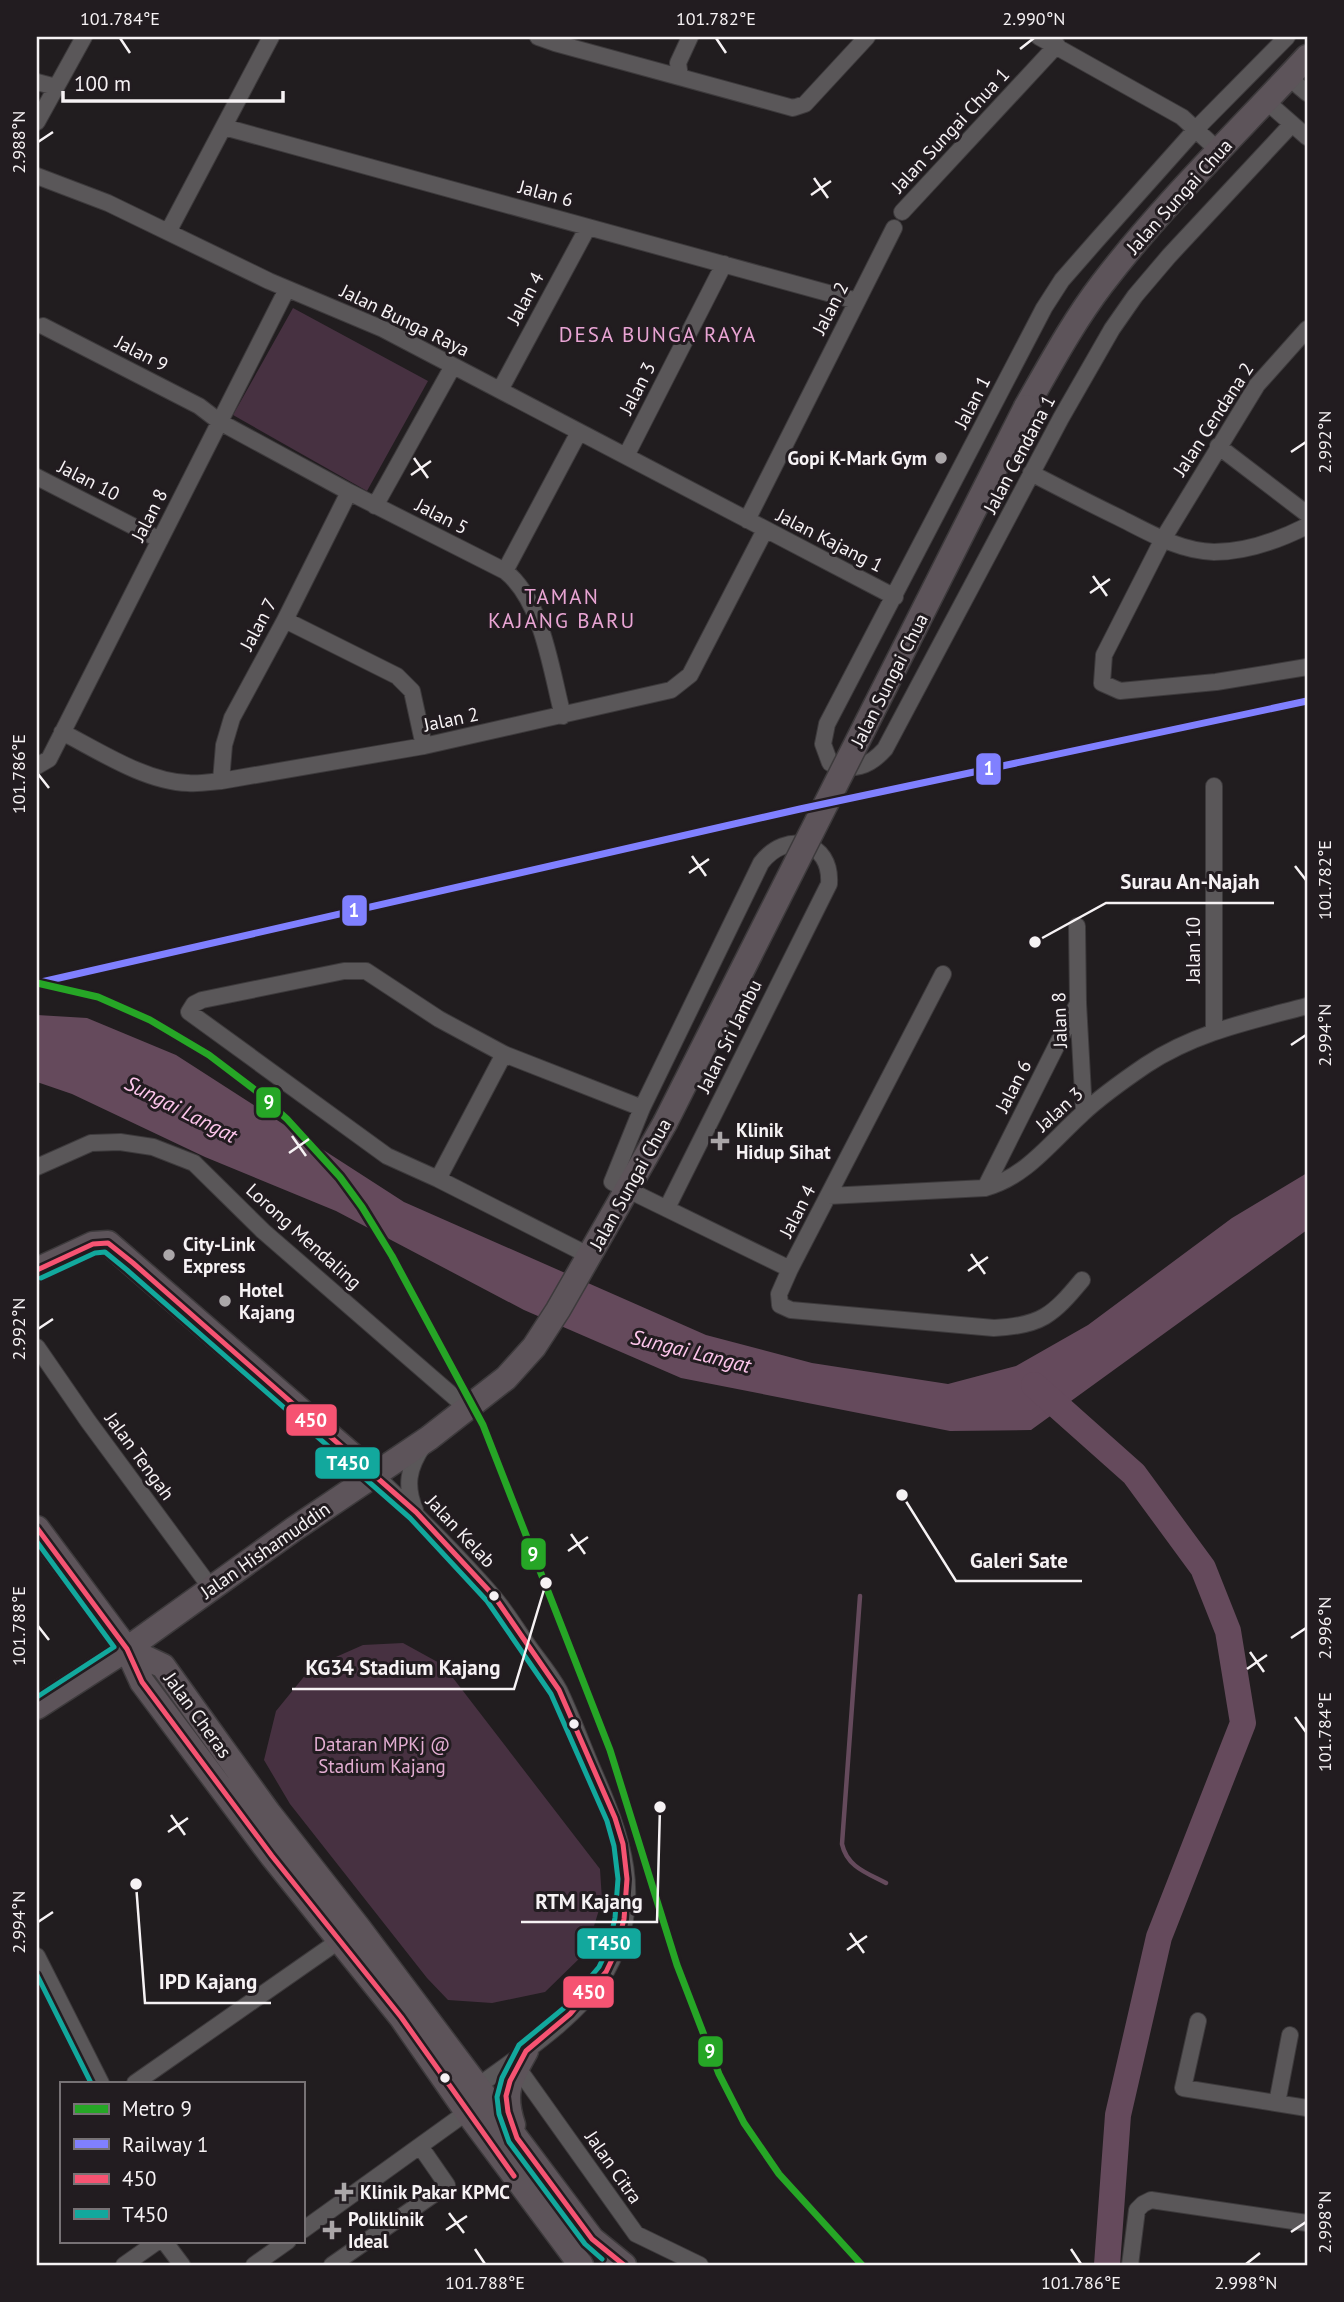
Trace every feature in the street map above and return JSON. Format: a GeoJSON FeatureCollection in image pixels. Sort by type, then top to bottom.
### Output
{"type":"FeatureCollection","features":[{"type":"Feature","properties":{"kind":"main road","name":"Jalan Sungai Chua"},"geometry":{"type":"LineString","coordinates":[[534,1347],[665,1124],[1026,407],[1090,301],[1155,221],[1307,57]]}},
{"type":"Feature","properties":{"kind":"main road"},"geometry":{"type":"LineString","coordinates":[[37,1270],[93,1244],[108,1243],[374,1474]]}},
{"type":"Feature","properties":{"kind":"main road","name":"Jalan Hishamuddin"},"geometry":{"type":"LineString","coordinates":[[37,1707],[91,1674],[429,1438],[506,1378],[534,1347]]}},
{"type":"Feature","properties":{"kind":"main road"},"geometry":{"type":"LineString","coordinates":[[37,1528],[127,1649]]}},
{"type":"Feature","properties":{"kind":"main road","name":"Jalan Cheras"},"geometry":{"type":"LineString","coordinates":[[127,1649],[142,1682],[272,1856],[401,2017],[467,2112],[581,2265]]}},
{"type":"Feature","properties":{"kind":"main road","name":"Jalan Cheras"},"geometry":{"type":"LineString","coordinates":[[127,1649],[163,1666],[268,1812],[592,2239],[624,2265]]}},
{"type":"Feature","properties":{"kind":"main road"},"geometry":{"type":"LineString","coordinates":[[91,1674],[117,1669],[132,1674],[142,1682]]}},
{"type":"Feature","properties":{"kind":"main road"},"geometry":{"type":"LineString","coordinates":[[517,2138],[508,2112],[506,2095],[521,2059]]}},
{"type":"Feature","properties":{"kind":"street"},"geometry":{"type":"LineString","coordinates":[[37,122],[84,37]]}},
{"type":"Feature","properties":{"kind":"street"},"geometry":{"type":"LineString","coordinates":[[169,232],[271,37]]}},
{"type":"Feature","properties":{"kind":"street"},"geometry":{"type":"LineString","coordinates":[[539,37],[793,108],[805,104],[867,37]]}},
{"type":"Feature","properties":{"kind":"street"},"geometry":{"type":"LineString","coordinates":[[680,77],[678,63],[690,37]]}},
{"type":"Feature","properties":{"kind":"street"},"geometry":{"type":"LineString","coordinates":[[1040,37],[1182,117],[1219,151]]}},
{"type":"Feature","properties":{"kind":"street","name":"Jalan 1"},"geometry":{"type":"LineString","coordinates":[[827,724],[1044,307],[1062,280],[1196,129],[1287,37]]}},
{"type":"Feature","properties":{"kind":"street","name":"Jalan Sungai Chua 1"},"geometry":{"type":"LineString","coordinates":[[902,212],[1057,45]]}},
{"type":"Feature","properties":{"kind":"street"},"geometry":{"type":"LineString","coordinates":[[1288,77],[1307,93]]}},
{"type":"Feature","properties":{"kind":"street"},"geometry":{"type":"LineString","coordinates":[[37,82],[56,87]]}},
{"type":"Feature","properties":{"kind":"street"},"geometry":{"type":"LineString","coordinates":[[1266,101],[1307,137]]}},
{"type":"Feature","properties":{"kind":"street","name":"Jalan Cendana 1"},"geometry":{"type":"LineString","coordinates":[[827,724],[822,744],[830,763],[847,768],[865,766],[885,749],[1092,363],[1135,296],[1292,124]]}},
{"type":"Feature","properties":{"kind":"street","name":"Jalan 6"},"geometry":{"type":"LineString","coordinates":[[224,127],[857,301]]}},
{"type":"Feature","properties":{"kind":"street","name":"Jalan Bunga Raya"},"geometry":{"type":"LineString","coordinates":[[37,176],[108,203],[287,289],[383,329],[747,520]]}},
{"type":"Feature","properties":{"kind":"street"},"geometry":{"type":"LineString","coordinates":[[1131,202],[1155,221]]}},
{"type":"Feature","properties":{"kind":"street","name":"Jalan 4"},"geometry":{"type":"LineString","coordinates":[[500,390],[588,227]]}},
{"type":"Feature","properties":{"kind":"street","name":"Jalan 2"},"geometry":{"type":"LineString","coordinates":[[747,520],[894,228]]}},
{"type":"Feature","properties":{"kind":"street","name":"Jalan 3"},"geometry":{"type":"LineString","coordinates":[[626,456],[724,264]]}},
{"type":"Feature","properties":{"kind":"street","name":"Jalan 8"},"geometry":{"type":"LineString","coordinates":[[43,763],[62,732],[287,289]]}},
{"type":"Feature","properties":{"kind":"street","name":"Jalan 9"},"geometry":{"type":"LineString","coordinates":[[43,326],[199,406],[220,422]]}},
{"type":"Feature","properties":{"kind":"street","name":"Jalan Cendana 2"},"geometry":{"type":"LineString","coordinates":[[1304,337],[1257,385],[1163,539],[1104,656],[1102,683],[1120,691],[1216,682],[1307,667]]}},
{"type":"Feature","properties":{"kind":"street"},"geometry":{"type":"LineString","coordinates":[[375,506],[453,366]]}},
{"type":"Feature","properties":{"kind":"street","name":"Jalan 5"},"geometry":{"type":"LineString","coordinates":[[220,422],[375,506],[505,571],[523,588],[536,615],[563,716]]}},
{"type":"Feature","properties":{"kind":"street"},"geometry":{"type":"LineString","coordinates":[[505,571],[579,432]]}},
{"type":"Feature","properties":{"kind":"street"},"geometry":{"type":"LineString","coordinates":[[1218,446],[1307,514]]}},
{"type":"Feature","properties":{"kind":"street"},"geometry":{"type":"LineString","coordinates":[[1031,474],[1188,549],[1214,552],[1241,549],[1268,542],[1307,526]]}},
{"type":"Feature","properties":{"kind":"street"},"geometry":{"type":"LineString","coordinates":[[37,497],[41,479]]}},
{"type":"Feature","properties":{"kind":"street","name":"Jalan 10"},"geometry":{"type":"LineString","coordinates":[[41,479],[160,540]]}},
{"type":"Feature","properties":{"kind":"street","name":"Jalan 7"},"geometry":{"type":"LineString","coordinates":[[221,781],[224,745],[232,718],[349,492]]}},
{"type":"Feature","properties":{"kind":"street","name":"Jalan Kajang 1"},"geometry":{"type":"LineString","coordinates":[[747,520],[895,597]]}},
{"type":"Feature","properties":{"kind":"street","name":"Jalan 2"},"geometry":{"type":"LineString","coordinates":[[62,732],[121,763],[163,779],[188,783],[221,781],[424,746],[671,690],[690,675],[765,530]]}},
{"type":"Feature","properties":{"kind":"street"},"geometry":{"type":"LineString","coordinates":[[285,620],[397,676],[412,691],[424,746]]}},
{"type":"Feature","properties":{"kind":"street","name":"Jalan 10"},"geometry":{"type":"LineString","coordinates":[[1214,786],[1214,1031]]}},
{"type":"Feature","properties":{"kind":"street","name":"Jalan Sri Jambu"},"geometry":{"type":"LineString","coordinates":[[642,1108],[761,863],[779,845],[790,842],[806,844],[825,860],[830,871],[829,884],[667,1208]]}},
{"type":"Feature","properties":{"kind":"street","name":"Jalan 8"},"geometry":{"type":"LineString","coordinates":[[1077,926],[1084,1112]]}},
{"type":"Feature","properties":{"kind":"street"},"geometry":{"type":"LineString","coordinates":[[586,1262],[438,1178],[387,1156],[189,1012],[194,1004],[202,1000],[355,970],[366,971],[439,1018],[504,1054],[642,1108],[612,1182],[628,1189]]}},
{"type":"Feature","properties":{"kind":"street","name":"Jalan 4"},"geometry":{"type":"LineString","coordinates":[[628,1189],[790,1269],[943,974]]}},
{"type":"Feature","properties":{"kind":"street","name":"Jalan 6"},"geometry":{"type":"LineString","coordinates":[[985,1188],[1078,1003]]}},
{"type":"Feature","properties":{"kind":"street","name":"Jalan 3"},"geometry":{"type":"LineString","coordinates":[[828,1196],[985,1188],[1002,1184],[1022,1171],[1084,1112],[1147,1065],[1214,1031],[1307,1006]]}},
{"type":"Feature","properties":{"kind":"street"},"geometry":{"type":"LineString","coordinates":[[438,1178],[504,1054]]}},
{"type":"Feature","properties":{"kind":"street","name":"Lorong Mendaling"},"geometry":{"type":"LineString","coordinates":[[37,1167],[91,1143],[120,1142],[153,1147],[194,1163],[263,1231],[468,1409]]}},
{"type":"Feature","properties":{"kind":"street"},"geometry":{"type":"LineString","coordinates":[[790,1269],[779,1294],[778,1301],[783,1308],[995,1328],[1011,1328],[1049,1315],[1060,1307],[1082,1280]]}},
{"type":"Feature","properties":{"kind":"street","name":"Jalan Tengah"},"geometry":{"type":"LineString","coordinates":[[37,1347],[211,1588]]}},
{"type":"Feature","properties":{"kind":"street"},"geometry":{"type":"LineString","coordinates":[[416,1513],[408,1493],[408,1485],[416,1457],[429,1438]]}},
{"type":"Feature","properties":{"kind":"street","name":"Jalan Kelab"},"geometry":{"type":"LineString","coordinates":[[374,1474],[416,1513],[494,1596],[556,1686],[615,1818],[623,1844],[627,1879],[622,1934],[606,1972],[592,1990],[521,2059],[478,2086]]}},
{"type":"Feature","properties":{"kind":"street"},"geometry":{"type":"LineString","coordinates":[[136,2082],[340,1940]]}},
{"type":"Feature","properties":{"kind":"street"},"geometry":{"type":"LineString","coordinates":[[37,1956],[100,2082]]}},
{"type":"Feature","properties":{"kind":"street"},"geometry":{"type":"LineString","coordinates":[[1198,2021],[1183,2088],[1307,2108]]}},
{"type":"Feature","properties":{"kind":"street"},"geometry":{"type":"LineString","coordinates":[[1277,2103],[1290,2035]]}},
{"type":"Feature","properties":{"kind":"street","name":"Jalan Citra"},"geometry":{"type":"LineString","coordinates":[[521,2059],[636,2234],[700,2265]]}},
{"type":"Feature","properties":{"kind":"street"},"geometry":{"type":"LineString","coordinates":[[304,2229],[467,2112]]}},
{"type":"Feature","properties":{"kind":"street"},"geometry":{"type":"LineString","coordinates":[[332,2265],[447,2185],[420,2146]]}},
{"type":"Feature","properties":{"kind":"street"},"geometry":{"type":"LineString","coordinates":[[1130,2265],[1137,2210],[1151,2200],[1307,2223]]}},
{"type":"Feature","properties":{"kind":"street"},"geometry":{"type":"LineString","coordinates":[[124,2265],[159,2242]]}},
{"type":"Feature","properties":{"kind":"street"},"geometry":{"type":"LineString","coordinates":[[162,2242],[182,2265]]}},
{"type":"Feature","properties":{"kind":"street"},"geometry":{"type":"LineString","coordinates":[[254,2265],[287,2242]]}},
{"type":"Feature","properties":{"kind":"green space"},"geometry":{"type":"Polygon","coordinates":[[[293,308],[428,381],[367,491],[233,415],[293,308]]]}},
{"type":"Feature","properties":{"kind":"green space","name":"Dataran MPKj @ Stadium Kajang"},"geometry":{"type":"Polygon","coordinates":[[[403,1643],[443,1665],[600,1869],[602,1900],[586,1952],[545,1992],[492,2003],[448,2000],[427,1978],[290,1804],[264,1760],[276,1711],[311,1668],[363,1645],[403,1643]]]}},
{"type":"Feature","properties":{"kind":"water","name":"Sungai Langat"},"geometry":{"type":"Polygon","coordinates":[[[37,1015],[87,1018],[176,1055],[404,1202],[706,1335],[812,1363],[948,1384],[1016,1366],[1088,1325],[1232,1218],[1307,1173],[1307,1230],[1031,1430],[950,1431],[681,1378],[524,1310],[336,1211],[205,1157],[72,1094],[37,1082],[37,1015]]]}},
{"type":"Feature","properties":{"kind":"waterway"},"geometry":{"type":"LineString","coordinates":[[1034,1385],[1134,1474],[1203,1568],[1228,1631],[1243,1723],[1159,1937],[1118,2115],[1107,2265]]}},
{"type":"Feature","properties":{"kind":"waterway"},"geometry":{"type":"LineString","coordinates":[[860,1596],[842,1844],[853,1864],[886,1883]]}},
{"type":"Feature","properties":{"kind":"metro line","name":"9"},"geometry":{"type":"LineString","coordinates":[[37,983],[98,997],[150,1020],[209,1055],[255,1090],[287,1119],[340,1177],[362,1207],[392,1256],[483,1425],[610,1750],[677,1965],[719,2074],[744,2123],[779,2174],[862,2265]]}},
{"type":"Feature","properties":{"kind":"rail line","name":"1"},"geometry":{"type":"LineString","coordinates":[[37,983],[800,809],[1307,701]]}},
{"type":"Feature","properties":{"kind":"transit line","name":"450"},"geometry":{"type":"LineString","coordinates":[[37,1270],[93,1244],[108,1243],[133,1263],[416,1512],[494,1596],[559,1690],[615,1818],[623,1844],[627,1879],[624,1919],[616,1951],[606,1972],[570,2014],[526,2051],[510,2081],[506,2096],[508,2112],[517,2138],[592,2239],[624,2265]]}},
{"type":"Feature","properties":{"kind":"transit line","name":"T450"},"geometry":{"type":"LineString","coordinates":[[41,1278],[95,1253],[105,1252],[410,1518],[487,1601],[551,1694],[607,1821],[614,1846],[618,1879],[615,1918],[608,1948],[599,1967],[564,2008],[519,2045],[502,2078],[497,2097],[499,2114],[509,2142],[585,2244],[602,2259]]}},
{"type":"Feature","properties":{"kind":"transit line","name":"450"},"geometry":{"type":"LineString","coordinates":[[37,1528],[127,1649],[142,1682],[272,1856],[401,2017],[514,2176]]}},
{"type":"Feature","properties":{"kind":"transit line","name":"T450"},"geometry":{"type":"LineString","coordinates":[[37,1542],[114,1647],[37,1697]]}},
{"type":"Feature","properties":{"kind":"transit line","name":"T450"},"geometry":{"type":"LineString","coordinates":[[37,1975],[90,2082]]}},
{"type":"Feature","properties":{"kind":"place","name":"Gopi K-Mark Gym"},"geometry":{"type":"Point","coordinates":[941,458]}},
{"type":"Feature","properties":{"kind":"place","name":"Surau An-Najah"},"geometry":{"type":"Point","coordinates":[1035,942]}},
{"type":"Feature","properties":{"kind":"place","name":"Klinik Hidup Sihat"},"geometry":{"type":"Point","coordinates":[720,1141]}},
{"type":"Feature","properties":{"kind":"place","name":"City-Link Express"},"geometry":{"type":"Point","coordinates":[169,1255]}},
{"type":"Feature","properties":{"kind":"place","name":"Hotel Kajang"},"geometry":{"type":"Point","coordinates":[225,1301]}},
{"type":"Feature","properties":{"kind":"place","name":"Galeri Sate"},"geometry":{"type":"Point","coordinates":[902,1495]}},
{"type":"Feature","properties":{"kind":"place","name":"KG34 Stadium Kajang"},"geometry":{"type":"Point","coordinates":[546,1583]}},
{"type":"Feature","properties":{"kind":"place","name":"RTM Kajang"},"geometry":{"type":"Point","coordinates":[660,1807]}},
{"type":"Feature","properties":{"kind":"place","name":"IPD Kajang"},"geometry":{"type":"Point","coordinates":[136,1884]}},
{"type":"Feature","properties":{"kind":"place","name":"Klinik Pakar KPMC"},"geometry":{"type":"Point","coordinates":[344,2192]}},
{"type":"Feature","properties":{"kind":"place","name":"Poliklinik Ideal"},"geometry":{"type":"Point","coordinates":[332,2230]}},
{"type":"Feature","properties":{"kind":"district","name":"DESA BUNGA RAYA"},"geometry":{"type":"Point","coordinates":[658,334]}},
{"type":"Feature","properties":{"kind":"district","name":"TAMAN KAJANG BARU"},"geometry":{"type":"Point","coordinates":[562,608]}}]}
